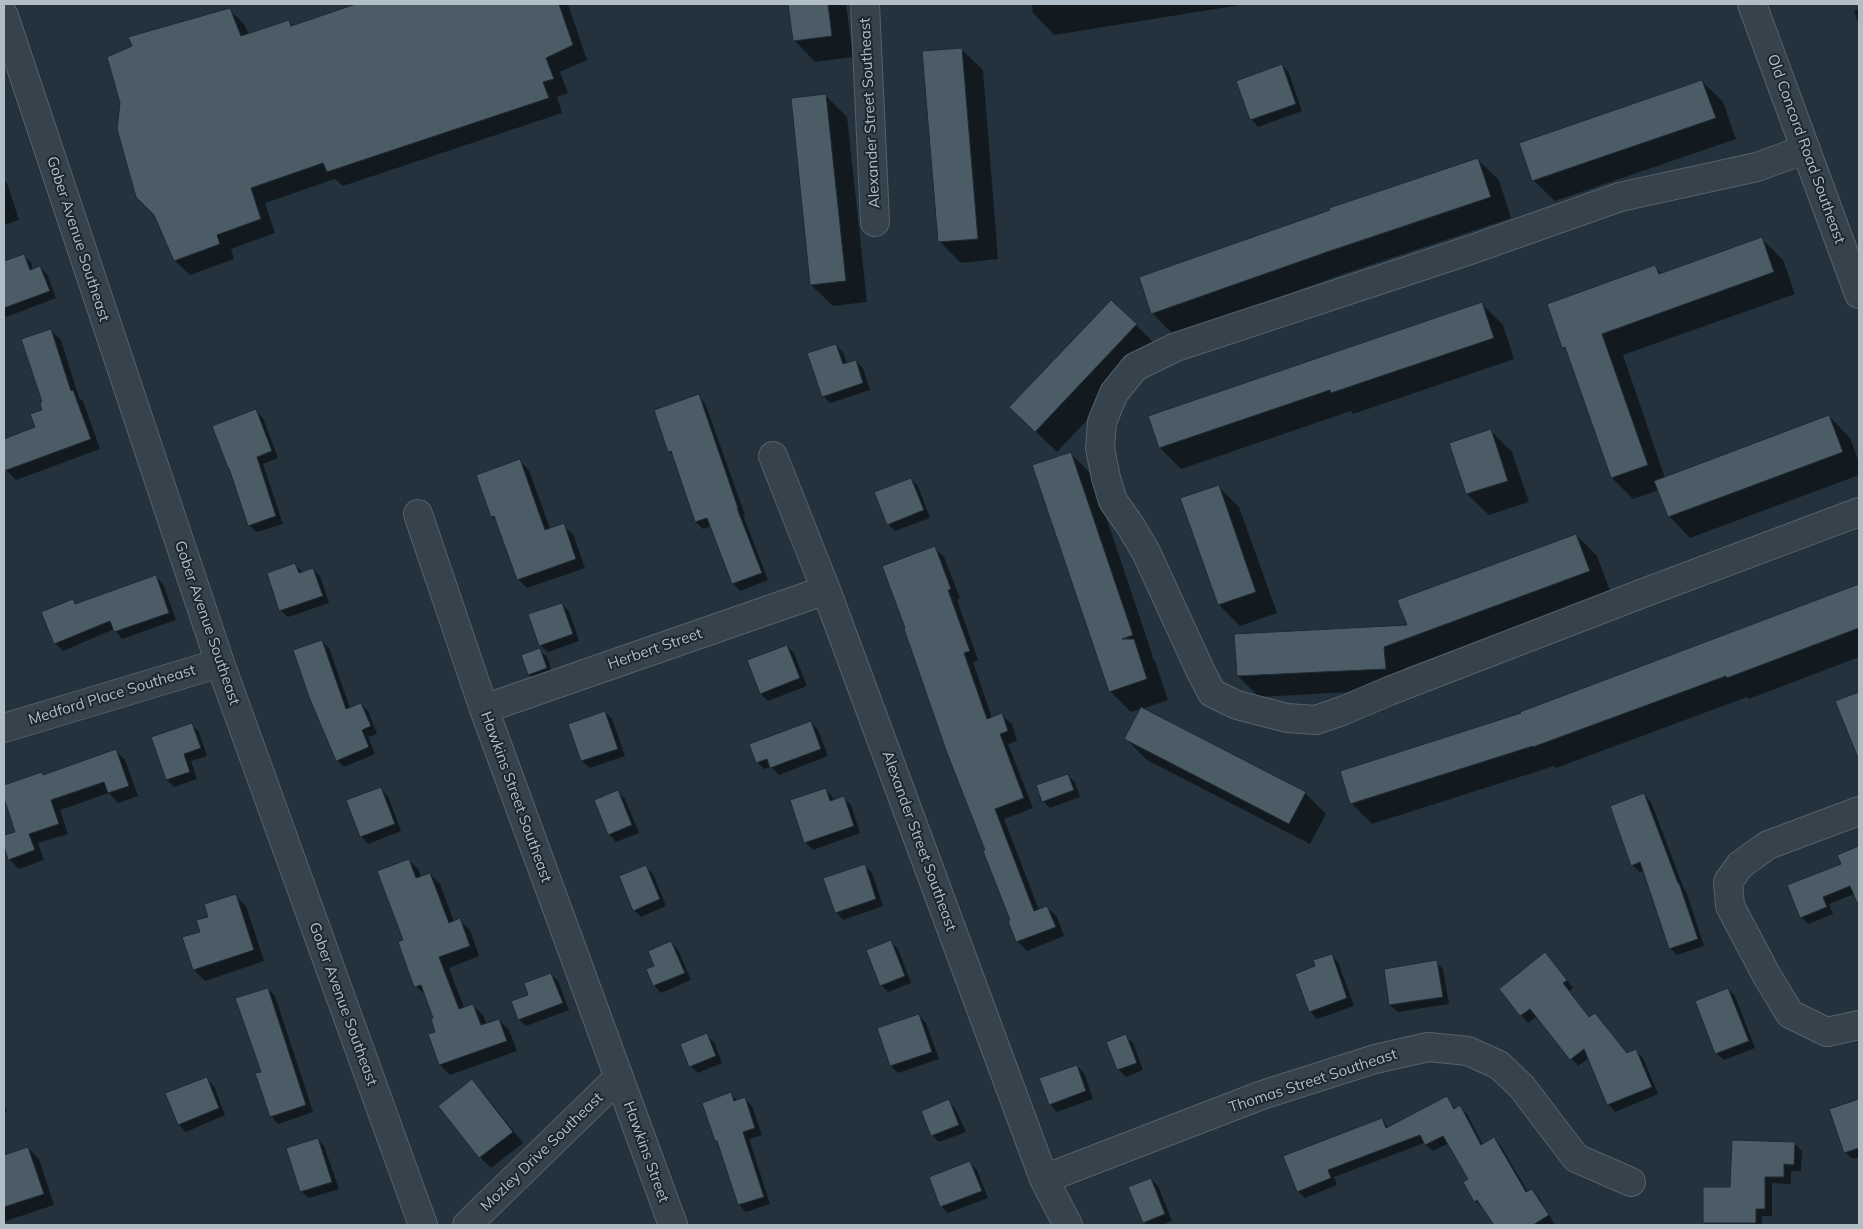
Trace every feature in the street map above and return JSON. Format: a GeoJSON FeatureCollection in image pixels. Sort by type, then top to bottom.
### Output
{"type":"FeatureCollection","features":[{"type":"Feature","properties":{"kind":"street","name":"Alexander Street Southeast"},"geometry":{"type":"LineString","coordinates":[[865,4],[875,222]]}},
{"type":"Feature","properties":{"kind":"street","name":"Old Concord Road Southeast"},"geometry":{"type":"LineString","coordinates":[[1752,4],[1859,294]]}},
{"type":"Feature","properties":{"kind":"street","name":"Gober Avenue Southeast"},"geometry":{"type":"LineString","coordinates":[[4,16],[220,663],[423,1225]]}},
{"type":"Feature","properties":{"kind":"street"},"geometry":{"type":"LineString","coordinates":[[1806,149],[1757,167],[1620,197],[1470,250],[1176,347],[1135,367],[1114,393],[1102,422],[1100,448],[1113,501],[1146,552],[1184,637],[1212,693],[1237,705],[1288,718],[1316,720],[1342,711],[1389,691],[1859,512]]}},
{"type":"Feature","properties":{"kind":"street","name":"Alexander Street Southeast"},"geometry":{"type":"LineString","coordinates":[[773,456],[826,590],[1044,1179],[1068,1225]]}},
{"type":"Feature","properties":{"kind":"street","name":"Hawkins Street Southeast"},"geometry":{"type":"LineString","coordinates":[[418,514],[484,709],[618,1078]]}},
{"type":"Feature","properties":{"kind":"street","name":"Herbert Street"},"geometry":{"type":"LineString","coordinates":[[484,709],[826,590]]}},
{"type":"Feature","properties":{"kind":"street","name":"Medford Place Southeast"},"geometry":{"type":"LineString","coordinates":[[4,728],[220,663]]}},
{"type":"Feature","properties":{"kind":"street"},"geometry":{"type":"LineString","coordinates":[[1859,811],[1768,845],[1740,865],[1728,882],[1730,906],[1767,976],[1790,1014],[1827,1032],[1859,1026]]}},
{"type":"Feature","properties":{"kind":"street","name":"Thomas Street Southeast"},"geometry":{"type":"LineString","coordinates":[[1044,1179],[1262,1095],[1375,1059],[1428,1047],[1468,1051],[1499,1064],[1522,1087],[1576,1158],[1631,1182]]}},
{"type":"Feature","properties":{"kind":"street","name":"Mozley Drive Southeast"},"geometry":{"type":"LineString","coordinates":[[467,1225],[618,1078]]}},
{"type":"Feature","properties":{"kind":"street","name":"Hawkins Street"},"geometry":{"type":"LineString","coordinates":[[618,1078],[673,1225]]}},
{"type":"Feature","properties":{"kind":"building"},"geometry":{"type":"Polygon","coordinates":[[[356,4],[559,4],[573,45],[546,58],[554,79],[543,82],[549,98],[327,172],[323,163],[251,188],[261,219],[217,235],[220,244],[174,261],[154,215],[136,197],[117,129],[120,103],[107,57],[132,46],[128,37],[230,8],[241,36],[289,20],[291,26],[356,4]]]}},
{"type":"Feature","properties":{"kind":"building"},"geometry":{"type":"Polygon","coordinates":[[[788,4],[828,4],[832,36],[793,41],[788,4]]]}},
{"type":"Feature","properties":{"kind":"building"},"geometry":{"type":"Polygon","coordinates":[[[962,48],[978,239],[938,242],[922,51],[962,48]]]}},
{"type":"Feature","properties":{"kind":"building"},"geometry":{"type":"Polygon","coordinates":[[[1282,64],[1296,104],[1250,120],[1236,81],[1282,64]]]}},
{"type":"Feature","properties":{"kind":"building"},"geometry":{"type":"Polygon","coordinates":[[[1702,80],[1716,118],[1532,181],[1519,143],[1702,80]]]}},
{"type":"Feature","properties":{"kind":"building"},"geometry":{"type":"Polygon","coordinates":[[[826,94],[846,281],[810,285],[791,98],[826,94]]]}},
{"type":"Feature","properties":{"kind":"building"},"geometry":{"type":"Polygon","coordinates":[[[1478,158],[1491,197],[1151,314],[1139,277],[1330,210],[1329,208],[1478,158]]]}},
{"type":"Feature","properties":{"kind":"building"},"geometry":{"type":"Polygon","coordinates":[[[1762,237],[1774,272],[1602,334],[1648,465],[1611,478],[1565,347],[1562,348],[1547,304],[1655,265],[1659,274],[1762,237]]]}},
{"type":"Feature","properties":{"kind":"building"},"geometry":{"type":"Polygon","coordinates":[[[24,254],[30,270],[40,266],[50,291],[4,308],[4,261],[24,254]]]}},
{"type":"Feature","properties":{"kind":"building"},"geometry":{"type":"Polygon","coordinates":[[[1111,300],[1137,324],[1035,432],[1009,407],[1111,300]]]}},
{"type":"Feature","properties":{"kind":"building"},"geometry":{"type":"Polygon","coordinates":[[[1482,302],[1494,338],[1331,393],[1330,390],[1159,448],[1148,416],[1482,302]]]}},
{"type":"Feature","properties":{"kind":"building"},"geometry":{"type":"Polygon","coordinates":[[[51,329],[71,391],[73,390],[91,439],[4,471],[4,439],[35,427],[30,414],[42,410],[40,403],[42,402],[21,339],[51,329]]]}},
{"type":"Feature","properties":{"kind":"building"},"geometry":{"type":"Polygon","coordinates":[[[836,344],[843,364],[856,360],[863,383],[822,397],[807,353],[836,344]]]}},
{"type":"Feature","properties":{"kind":"building"},"geometry":{"type":"Polygon","coordinates":[[[699,394],[737,508],[762,573],[732,584],[707,518],[695,522],[671,451],[668,452],[654,410],[699,394]]]}},
{"type":"Feature","properties":{"kind":"building"},"geometry":{"type":"Polygon","coordinates":[[[256,409],[272,451],[257,457],[276,516],[248,526],[229,468],[212,426],[256,409]]]}},
{"type":"Feature","properties":{"kind":"building"},"geometry":{"type":"Polygon","coordinates":[[[1829,415],[1843,452],[1668,517],[1654,481],[1829,415]]]}},
{"type":"Feature","properties":{"kind":"building"},"geometry":{"type":"Polygon","coordinates":[[[1491,429],[1508,481],[1466,494],[1449,443],[1491,429]]]}},
{"type":"Feature","properties":{"kind":"building"},"geometry":{"type":"Polygon","coordinates":[[[1071,452],[1133,635],[1122,639],[1134,639],[1147,679],[1109,692],[1032,465],[1071,452]]]}},
{"type":"Feature","properties":{"kind":"building"},"geometry":{"type":"Polygon","coordinates":[[[520,459],[545,530],[564,523],[576,559],[517,580],[494,516],[491,517],[476,475],[520,459]]]}},
{"type":"Feature","properties":{"kind":"building"},"geometry":{"type":"Polygon","coordinates":[[[911,478],[924,510],[887,525],[874,492],[911,478]]]}},
{"type":"Feature","properties":{"kind":"building"},"geometry":{"type":"Polygon","coordinates":[[[1219,485],[1256,592],[1218,605],[1180,498],[1219,485]]]}},
{"type":"Feature","properties":{"kind":"building"},"geometry":{"type":"Polygon","coordinates":[[[1576,534],[1590,571],[1384,647],[1386,669],[1237,676],[1234,634],[1407,625],[1397,600],[1576,534]]]}},
{"type":"Feature","properties":{"kind":"building"},"geometry":{"type":"Polygon","coordinates":[[[935,546],[951,589],[948,590],[970,651],[964,653],[987,719],[1002,713],[1008,731],[1000,734],[1024,798],[995,809],[1034,911],[1047,906],[1056,927],[1016,942],[1008,921],[1010,920],[947,753],[882,566],[935,546]]]}},
{"type":"Feature","properties":{"kind":"building"},"geometry":{"type":"Polygon","coordinates":[[[295,563],[299,573],[313,568],[323,596],[279,611],[267,573],[295,563]]]}},
{"type":"Feature","properties":{"kind":"building"},"geometry":{"type":"Polygon","coordinates":[[[156,575],[169,613],[114,632],[110,621],[54,644],[41,612],[73,599],[75,604],[156,575]]]}},
{"type":"Feature","properties":{"kind":"building"},"geometry":{"type":"Polygon","coordinates":[[[1859,584],[1859,628],[1727,678],[1726,676],[1533,747],[1350,804],[1340,771],[1521,713],[1859,584]]]}},
{"type":"Feature","properties":{"kind":"building"},"geometry":{"type":"Polygon","coordinates":[[[562,603],[573,634],[539,646],[528,614],[562,603]]]}},
{"type":"Feature","properties":{"kind":"building"},"geometry":{"type":"Polygon","coordinates":[[[322,640],[346,709],[361,703],[371,726],[362,730],[369,747],[336,761],[309,697],[293,650],[322,640]]]}},
{"type":"Feature","properties":{"kind":"building"},"geometry":{"type":"Polygon","coordinates":[[[787,645],[800,678],[760,694],[747,660],[787,645]]]}},
{"type":"Feature","properties":{"kind":"building"},"geometry":{"type":"Polygon","coordinates":[[[540,648],[547,668],[528,675],[521,655],[540,648]]]}},
{"type":"Feature","properties":{"kind":"building"},"geometry":{"type":"Polygon","coordinates":[[[1859,692],[1859,758],[1858,758],[1835,701],[1859,692]]]}},
{"type":"Feature","properties":{"kind":"building"},"geometry":{"type":"Polygon","coordinates":[[[1141,707],[1306,792],[1289,824],[1124,739],[1141,707]]]}},
{"type":"Feature","properties":{"kind":"building"},"geometry":{"type":"Polygon","coordinates":[[[605,711],[618,749],[581,761],[568,724],[605,711]]]}},
{"type":"Feature","properties":{"kind":"building"},"geometry":{"type":"Polygon","coordinates":[[[811,721],[821,749],[770,768],[767,759],[756,763],[749,744],[811,721]]]}},
{"type":"Feature","properties":{"kind":"building"},"geometry":{"type":"Polygon","coordinates":[[[192,723],[201,748],[184,754],[190,772],[166,780],[151,737],[192,723]]]}},
{"type":"Feature","properties":{"kind":"building"},"geometry":{"type":"Polygon","coordinates":[[[116,749],[129,786],[108,793],[104,782],[51,800],[59,824],[29,834],[35,850],[8,860],[4,846],[4,835],[15,832],[4,798],[4,785],[42,772],[43,775],[116,749]]]}},
{"type":"Feature","properties":{"kind":"building"},"geometry":{"type":"Polygon","coordinates":[[[1068,774],[1074,790],[1042,802],[1036,785],[1068,774]]]}},
{"type":"Feature","properties":{"kind":"building"},"geometry":{"type":"Polygon","coordinates":[[[381,787],[395,824],[360,837],[346,800],[381,787]]]}},
{"type":"Feature","properties":{"kind":"building"},"geometry":{"type":"Polygon","coordinates":[[[826,788],[830,801],[844,796],[854,826],[804,843],[790,800],[826,788]]]}},
{"type":"Feature","properties":{"kind":"building"},"geometry":{"type":"Polygon","coordinates":[[[618,790],[632,825],[608,835],[594,800],[618,790]]]}},
{"type":"Feature","properties":{"kind":"building"},"geometry":{"type":"Polygon","coordinates":[[[1644,793],[1679,883],[1698,939],[1669,949],[1640,862],[1631,866],[1610,806],[1644,793]]]}},
{"type":"Feature","properties":{"kind":"building"},"geometry":{"type":"Polygon","coordinates":[[[1859,846],[1859,907],[1850,886],[1823,897],[1827,907],[1800,918],[1787,885],[1841,864],[1837,855],[1859,846]]]}},
{"type":"Feature","properties":{"kind":"building"},"geometry":{"type":"Polygon","coordinates":[[[409,859],[416,878],[430,873],[449,923],[460,918],[470,946],[439,957],[459,1009],[473,1004],[481,1025],[499,1019],[507,1041],[439,1065],[428,1034],[435,1032],[431,1019],[433,1018],[421,985],[414,987],[398,942],[403,940],[377,871],[409,859]]]}},
{"type":"Feature","properties":{"kind":"building"},"geometry":{"type":"Polygon","coordinates":[[[865,864],[876,899],[835,913],[823,878],[865,864]]]}},
{"type":"Feature","properties":{"kind":"building"},"geometry":{"type":"Polygon","coordinates":[[[646,865],[660,899],[633,911],[619,876],[646,865]]]}},
{"type":"Feature","properties":{"kind":"building"},"geometry":{"type":"Polygon","coordinates":[[[236,894],[254,950],[193,970],[182,937],[200,932],[196,920],[208,917],[204,904],[236,894]]]}},
{"type":"Feature","properties":{"kind":"building"},"geometry":{"type":"Polygon","coordinates":[[[891,940],[905,976],[880,986],[866,950],[891,940]]]}},
{"type":"Feature","properties":{"kind":"building"},"geometry":{"type":"Polygon","coordinates":[[[671,941],[685,973],[653,986],[646,969],[654,966],[648,951],[671,941]]]}},
{"type":"Feature","properties":{"kind":"building"},"geometry":{"type":"Polygon","coordinates":[[[1545,952],[1567,980],[1563,983],[1589,1017],[1595,1013],[1627,1053],[1636,1049],[1652,1087],[1607,1105],[1584,1049],[1570,1060],[1530,1009],[1520,1016],[1499,989],[1545,952]]]}},
{"type":"Feature","properties":{"kind":"building"},"geometry":{"type":"Polygon","coordinates":[[[1332,954],[1347,998],[1309,1012],[1295,974],[1315,966],[1313,960],[1332,954]]]}},
{"type":"Feature","properties":{"kind":"building"},"geometry":{"type":"Polygon","coordinates":[[[1437,960],[1443,997],[1389,1005],[1384,969],[1437,960]]]}},
{"type":"Feature","properties":{"kind":"building"},"geometry":{"type":"Polygon","coordinates":[[[551,973],[563,1003],[518,1020],[511,1001],[528,995],[524,983],[551,973]]]}},
{"type":"Feature","properties":{"kind":"building"},"geometry":{"type":"Polygon","coordinates":[[[268,988],[306,1105],[270,1117],[255,1073],[261,1072],[235,998],[268,988]]]}},
{"type":"Feature","properties":{"kind":"building"},"geometry":{"type":"Polygon","coordinates":[[[1728,988],[1749,1041],[1715,1054],[1695,1001],[1728,988]]]}},
{"type":"Feature","properties":{"kind":"building"},"geometry":{"type":"Polygon","coordinates":[[[919,1014],[932,1052],[890,1066],[877,1028],[919,1014]]]}},
{"type":"Feature","properties":{"kind":"building"},"geometry":{"type":"Polygon","coordinates":[[[707,1033],[716,1056],[689,1067],[680,1044],[707,1033]]]}},
{"type":"Feature","properties":{"kind":"building"},"geometry":{"type":"Polygon","coordinates":[[[1126,1034],[1137,1063],[1117,1070],[1106,1042],[1126,1034]]]}},
{"type":"Feature","properties":{"kind":"building"},"geometry":{"type":"Polygon","coordinates":[[[1077,1065],[1086,1091],[1049,1105],[1039,1078],[1077,1065]]]}},
{"type":"Feature","properties":{"kind":"building"},"geometry":{"type":"Polygon","coordinates":[[[207,1077],[219,1108],[178,1125],[165,1093],[207,1077]]]}},
{"type":"Feature","properties":{"kind":"building"},"geometry":{"type":"Polygon","coordinates":[[[472,1079],[513,1132],[479,1158],[438,1106],[472,1079]]]}},
{"type":"Feature","properties":{"kind":"building"},"geometry":{"type":"Polygon","coordinates":[[[731,1092],[734,1101],[745,1097],[755,1128],[743,1132],[764,1197],[738,1205],[702,1103],[731,1092]]]}},
{"type":"Feature","properties":{"kind":"building"},"geometry":{"type":"Polygon","coordinates":[[[1447,1096],[1454,1109],[1460,1105],[1481,1145],[1494,1137],[1526,1192],[1532,1189],[1549,1215],[1533,1225],[1494,1225],[1477,1200],[1474,1202],[1463,1182],[1468,1179],[1443,1136],[1425,1145],[1420,1135],[1328,1170],[1331,1178],[1297,1192],[1283,1156],[1382,1118],[1386,1128],[1447,1096]]]}},
{"type":"Feature","properties":{"kind":"building"},"geometry":{"type":"Polygon","coordinates":[[[949,1099],[959,1125],[931,1136],[921,1111],[949,1099]]]}},
{"type":"Feature","properties":{"kind":"building"},"geometry":{"type":"Polygon","coordinates":[[[1859,1099],[1859,1148],[1844,1153],[1829,1109],[1859,1099]]]}},
{"type":"Feature","properties":{"kind":"building"},"geometry":{"type":"Polygon","coordinates":[[[318,1138],[332,1182],[300,1192],[286,1148],[318,1138]]]}},
{"type":"Feature","properties":{"kind":"building"},"geometry":{"type":"Polygon","coordinates":[[[1732,1140],[1795,1142],[1794,1165],[1784,1164],[1784,1177],[1765,1177],[1765,1209],[1756,1209],[1756,1223],[1703,1223],[1703,1187],[1730,1187],[1732,1140]]]}},
{"type":"Feature","properties":{"kind":"building"},"geometry":{"type":"Polygon","coordinates":[[[28,1147],[44,1194],[4,1207],[4,1155],[28,1147]]]}},
{"type":"Feature","properties":{"kind":"building"},"geometry":{"type":"Polygon","coordinates":[[[970,1161],[982,1191],[940,1207],[929,1177],[970,1161]]]}},
{"type":"Feature","properties":{"kind":"building"},"geometry":{"type":"Polygon","coordinates":[[[1151,1178],[1165,1214],[1143,1223],[1128,1187],[1151,1178]]]}}]}
